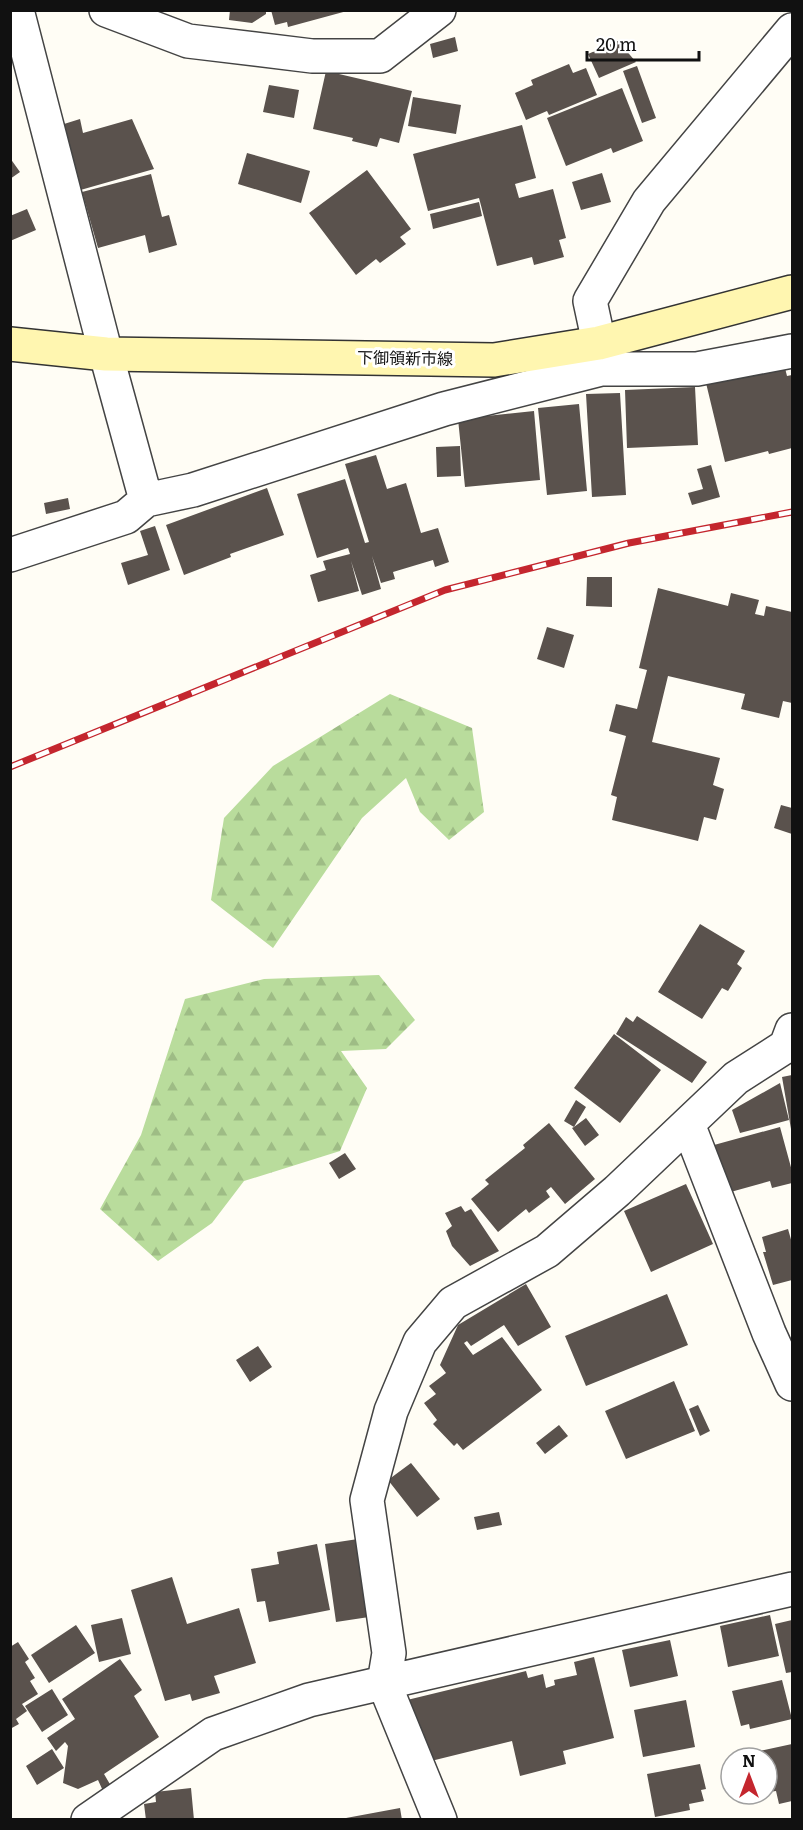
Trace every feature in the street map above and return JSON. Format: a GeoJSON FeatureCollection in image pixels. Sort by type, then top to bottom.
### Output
{"type":"FeatureCollection","features":[{"type":"Feature","properties":{"kind":"main road","name":"下御領新市線"},"geometry":{"type":"LineString","coordinates":[[10,344],[106,354],[494,360],[600,356],[792,292]]}},
{"type":"Feature","properties":{"kind":"street"},"geometry":{"type":"LineString","coordinates":[[17,10],[146,500]]}},
{"type":"Feature","properties":{"kind":"street"},"geometry":{"type":"LineString","coordinates":[[106,10],[188,41],[312,56],[380,56],[439,10]]}},
{"type":"Feature","properties":{"kind":"street"},"geometry":{"type":"LineString","coordinates":[[600,356],[590,301],[649,201],[792,30]]}},
{"type":"Feature","properties":{"kind":"street"},"geometry":{"type":"LineString","coordinates":[[10,555],[126,517],[146,500],[193,490],[600,356],[697,369],[792,351]]}},
{"type":"Feature","properties":{"kind":"street"},"geometry":{"type":"LineString","coordinates":[[440,1820],[384,1683],[389,1653],[367,1500],[391,1411],[420,1342],[453,1303],[547,1251],[617,1191],[735,1078],[786,1046],[792,1030]]}},
{"type":"Feature","properties":{"kind":"street"},"geometry":{"type":"LineString","coordinates":[[688,1124],[769,1334],[792,1384]]}},
{"type":"Feature","properties":{"kind":"street"},"geometry":{"type":"LineString","coordinates":[[88,1820],[213,1734],[309,1700],[792,1589]]}},
{"type":"Feature","properties":{"kind":"green space"},"geometry":{"type":"Polygon","coordinates":[[[390,694],[472,728],[484,812],[449,840],[420,812],[406,778],[362,818],[273,948],[211,900],[224,818],[273,766],[390,694]]]}},
{"type":"Feature","properties":{"kind":"green space"},"geometry":{"type":"Polygon","coordinates":[[[379,975],[415,1020],[386,1049],[341,1051],[367,1088],[340,1151],[244,1181],[212,1223],[158,1261],[100,1209],[141,1135],[185,999],[264,979],[379,975]]]}},
{"type":"Feature","properties":{"kind":"building"},"geometry":{"type":"Polygon","coordinates":[[[230,10],[266,10],[266,14],[252,23],[229,20],[230,10]]]}},
{"type":"Feature","properties":{"kind":"building"},"geometry":{"type":"Polygon","coordinates":[[[271,10],[347,11],[288,27],[287,22],[275,25],[271,10]]]}},
{"type":"Feature","properties":{"kind":"building"},"geometry":{"type":"Polygon","coordinates":[[[455,37],[458,51],[433,58],[430,44],[455,37]]]}},
{"type":"Feature","properties":{"kind":"building"},"geometry":{"type":"Polygon","coordinates":[[[618,41],[636,62],[599,78],[588,54],[618,41]]]}},
{"type":"Feature","properties":{"kind":"building"},"geometry":{"type":"Polygon","coordinates":[[[569,64],[573,73],[586,68],[597,95],[549,115],[547,111],[526,120],[515,93],[533,85],[531,80],[569,64]]]}},
{"type":"Feature","properties":{"kind":"building"},"geometry":{"type":"Polygon","coordinates":[[[637,66],[656,118],[642,123],[623,71],[637,66]]]}},
{"type":"Feature","properties":{"kind":"building"},"geometry":{"type":"Polygon","coordinates":[[[326,71],[412,91],[399,143],[380,138],[377,147],[352,141],[353,138],[313,129],[326,71]]]}},
{"type":"Feature","properties":{"kind":"building"},"geometry":{"type":"Polygon","coordinates":[[[269,85],[299,90],[294,118],[263,112],[269,85]]]}},
{"type":"Feature","properties":{"kind":"building"},"geometry":{"type":"Polygon","coordinates":[[[622,88],[643,141],[613,153],[611,148],[566,166],[547,118],[622,88]]]}},
{"type":"Feature","properties":{"kind":"building"},"geometry":{"type":"Polygon","coordinates":[[[413,97],[461,105],[456,134],[408,126],[413,97]]]}},
{"type":"Feature","properties":{"kind":"building"},"geometry":{"type":"Polygon","coordinates":[[[80,119],[83,133],[132,119],[154,169],[77,191],[61,132],[65,131],[64,124],[80,119]]]}},
{"type":"Feature","properties":{"kind":"building"},"geometry":{"type":"Polygon","coordinates":[[[522,125],[536,178],[515,184],[519,198],[553,189],[566,238],[559,240],[564,257],[534,265],[532,257],[497,266],[479,198],[428,211],[413,154],[522,125]]]}},
{"type":"Feature","properties":{"kind":"building"},"geometry":{"type":"Polygon","coordinates":[[[247,153],[310,171],[301,203],[238,184],[247,153]]]}},
{"type":"Feature","properties":{"kind":"building"},"geometry":{"type":"Polygon","coordinates":[[[10,158],[20,172],[10,179],[10,158]]]}},
{"type":"Feature","properties":{"kind":"building"},"geometry":{"type":"Polygon","coordinates":[[[367,170],[411,229],[400,237],[406,244],[380,263],[376,259],[356,275],[309,213],[367,170]]]}},
{"type":"Feature","properties":{"kind":"building"},"geometry":{"type":"Polygon","coordinates":[[[602,173],[611,202],[581,210],[572,182],[602,173]]]}},
{"type":"Feature","properties":{"kind":"building"},"geometry":{"type":"Polygon","coordinates":[[[151,174],[162,217],[169,215],[177,245],[149,253],[145,235],[98,248],[82,192],[151,174]]]}},
{"type":"Feature","properties":{"kind":"building"},"geometry":{"type":"Polygon","coordinates":[[[479,202],[482,216],[433,229],[430,214],[479,202]]]}},
{"type":"Feature","properties":{"kind":"building"},"geometry":{"type":"Polygon","coordinates":[[[27,209],[36,230],[10,241],[10,216],[27,209]]]}},
{"type":"Feature","properties":{"kind":"building"},"geometry":{"type":"Polygon","coordinates":[[[784,364],[787,376],[792,375],[792,448],[769,454],[768,451],[725,462],[706,383],[784,364]]]}},
{"type":"Feature","properties":{"kind":"building"},"geometry":{"type":"Polygon","coordinates":[[[695,387],[698,445],[627,448],[625,390],[695,387]]]}},
{"type":"Feature","properties":{"kind":"building"},"geometry":{"type":"Polygon","coordinates":[[[620,393],[626,495],[592,497],[586,394],[620,393]]]}},
{"type":"Feature","properties":{"kind":"building"},"geometry":{"type":"Polygon","coordinates":[[[579,404],[587,491],[547,495],[538,408],[579,404]]]}},
{"type":"Feature","properties":{"kind":"building"},"geometry":{"type":"Polygon","coordinates":[[[534,411],[540,480],[465,487],[458,419],[534,411]]]}},
{"type":"Feature","properties":{"kind":"building"},"geometry":{"type":"Polygon","coordinates":[[[460,446],[461,476],[437,477],[436,447],[460,446]]]}},
{"type":"Feature","properties":{"kind":"building"},"geometry":{"type":"Polygon","coordinates":[[[376,455],[387,489],[406,483],[421,533],[438,528],[449,562],[435,567],[433,560],[393,572],[395,579],[381,583],[372,556],[381,589],[362,595],[351,561],[359,591],[318,602],[310,575],[326,570],[323,561],[350,554],[348,548],[317,558],[297,494],[345,479],[365,543],[369,542],[345,464],[376,455]]]}},
{"type":"Feature","properties":{"kind":"building"},"geometry":{"type":"Polygon","coordinates":[[[711,465],[720,497],[692,505],[688,493],[703,489],[697,469],[711,465]]]}},
{"type":"Feature","properties":{"kind":"building"},"geometry":{"type":"Polygon","coordinates":[[[267,488],[284,535],[230,554],[231,557],[184,575],[166,525],[267,488]]]}},
{"type":"Feature","properties":{"kind":"building"},"geometry":{"type":"Polygon","coordinates":[[[68,498],[70,509],[46,514],[44,503],[68,498]]]}},
{"type":"Feature","properties":{"kind":"building"},"geometry":{"type":"Polygon","coordinates":[[[155,526],[170,570],[128,585],[121,563],[148,555],[140,531],[155,526]]]}},
{"type":"Feature","properties":{"kind":"building"},"geometry":{"type":"Polygon","coordinates":[[[587,577],[612,577],[612,607],[586,606],[587,577]]]}},
{"type":"Feature","properties":{"kind":"building"},"geometry":{"type":"Polygon","coordinates":[[[658,588],[728,606],[731,593],[759,600],[755,614],[764,616],[766,606],[792,612],[792,703],[783,701],[779,718],[741,709],[745,694],[668,676],[652,742],[720,758],[713,785],[724,789],[716,820],[704,817],[698,841],[612,820],[617,797],[611,795],[626,736],[609,731],[616,704],[637,709],[647,670],[639,668],[658,588]]]}},
{"type":"Feature","properties":{"kind":"building"},"geometry":{"type":"Polygon","coordinates":[[[547,627],[574,635],[564,668],[537,659],[547,627]]]}},
{"type":"Feature","properties":{"kind":"building"},"geometry":{"type":"Polygon","coordinates":[[[781,805],[792,808],[792,834],[774,828],[781,805]]]}},
{"type":"Feature","properties":{"kind":"building"},"geometry":{"type":"Polygon","coordinates":[[[700,924],[745,951],[737,964],[742,968],[728,991],[722,988],[702,1019],[658,992],[700,924]]]}},
{"type":"Feature","properties":{"kind":"building"},"geometry":{"type":"Polygon","coordinates":[[[637,1016],[707,1062],[692,1083],[616,1034],[626,1017],[633,1022],[637,1016]]]}},
{"type":"Feature","properties":{"kind":"building"},"geometry":{"type":"Polygon","coordinates":[[[614,1034],[661,1070],[620,1123],[574,1088],[614,1034]]]}},
{"type":"Feature","properties":{"kind":"building"},"geometry":{"type":"Polygon","coordinates":[[[792,1075],[792,1129],[791,1129],[782,1077],[792,1075]]]}},
{"type":"Feature","properties":{"kind":"building"},"geometry":{"type":"Polygon","coordinates":[[[780,1083],[789,1120],[740,1133],[732,1110],[780,1083]]]}},
{"type":"Feature","properties":{"kind":"building"},"geometry":{"type":"Polygon","coordinates":[[[576,1100],[586,1107],[574,1127],[564,1121],[576,1100]]]}},
{"type":"Feature","properties":{"kind":"building"},"geometry":{"type":"Polygon","coordinates":[[[586,1118],[599,1135],[585,1146],[572,1128],[586,1118]]]}},
{"type":"Feature","properties":{"kind":"building"},"geometry":{"type":"Polygon","coordinates":[[[549,1123],[595,1179],[565,1204],[551,1187],[546,1191],[550,1197],[529,1213],[526,1209],[498,1232],[471,1199],[489,1184],[485,1180],[525,1148],[523,1145],[549,1123]]]}},
{"type":"Feature","properties":{"kind":"building"},"geometry":{"type":"Polygon","coordinates":[[[780,1127],[792,1171],[792,1183],[772,1188],[770,1181],[727,1193],[714,1145],[780,1127]]]}},
{"type":"Feature","properties":{"kind":"building"},"geometry":{"type":"Polygon","coordinates":[[[345,1153],[356,1169],[339,1179],[329,1163],[345,1153]]]}},
{"type":"Feature","properties":{"kind":"building"},"geometry":{"type":"Polygon","coordinates":[[[686,1184],[713,1244],[651,1272],[624,1211],[686,1184]]]}},
{"type":"Feature","properties":{"kind":"building"},"geometry":{"type":"Polygon","coordinates":[[[461,1206],[465,1212],[471,1209],[499,1251],[470,1266],[452,1246],[446,1231],[452,1226],[445,1213],[461,1206]]]}},
{"type":"Feature","properties":{"kind":"building"},"geometry":{"type":"Polygon","coordinates":[[[788,1229],[792,1243],[792,1280],[773,1285],[763,1252],[766,1252],[762,1237],[788,1229]]]}},
{"type":"Feature","properties":{"kind":"building"},"geometry":{"type":"Polygon","coordinates":[[[526,1284],[551,1327],[518,1346],[504,1325],[471,1346],[467,1341],[464,1343],[473,1355],[502,1337],[542,1390],[463,1450],[457,1443],[454,1446],[433,1424],[437,1420],[424,1403],[436,1394],[429,1386],[446,1373],[440,1365],[458,1325],[526,1284]]]}},
{"type":"Feature","properties":{"kind":"building"},"geometry":{"type":"Polygon","coordinates":[[[667,1294],[688,1345],[586,1386],[565,1336],[667,1294]]]}},
{"type":"Feature","properties":{"kind":"building"},"geometry":{"type":"Polygon","coordinates":[[[258,1346],[272,1367],[250,1382],[236,1360],[258,1346]]]}},
{"type":"Feature","properties":{"kind":"building"},"geometry":{"type":"Polygon","coordinates":[[[674,1381],[695,1431],[626,1459],[605,1411],[674,1381]]]}},
{"type":"Feature","properties":{"kind":"building"},"geometry":{"type":"Polygon","coordinates":[[[698,1405],[710,1431],[700,1436],[689,1409],[698,1405]]]}},
{"type":"Feature","properties":{"kind":"building"},"geometry":{"type":"Polygon","coordinates":[[[559,1425],[568,1436],[545,1454],[536,1443],[559,1425]]]}},
{"type":"Feature","properties":{"kind":"building"},"geometry":{"type":"Polygon","coordinates":[[[411,1463],[440,1499],[417,1517],[388,1480],[411,1463]]]}},
{"type":"Feature","properties":{"kind":"building"},"geometry":{"type":"Polygon","coordinates":[[[499,1512],[502,1525],[477,1530],[474,1517],[499,1512]]]}},
{"type":"Feature","properties":{"kind":"building"},"geometry":{"type":"Polygon","coordinates":[[[358,1539],[369,1617],[336,1622],[325,1544],[358,1539]]]}},
{"type":"Feature","properties":{"kind":"building"},"geometry":{"type":"Polygon","coordinates":[[[317,1544],[330,1610],[269,1622],[265,1601],[257,1602],[251,1569],[279,1564],[277,1552],[317,1544]]]}},
{"type":"Feature","properties":{"kind":"building"},"geometry":{"type":"Polygon","coordinates":[[[172,1577],[187,1624],[239,1608],[256,1663],[214,1676],[220,1693],[192,1701],[190,1694],[165,1701],[131,1590],[172,1577]]]}},
{"type":"Feature","properties":{"kind":"building"},"geometry":{"type":"Polygon","coordinates":[[[770,1615],[779,1656],[728,1667],[720,1626],[770,1615]]]}},
{"type":"Feature","properties":{"kind":"building"},"geometry":{"type":"Polygon","coordinates":[[[122,1618],[131,1654],[99,1662],[91,1625],[122,1618]]]}},
{"type":"Feature","properties":{"kind":"building"},"geometry":{"type":"Polygon","coordinates":[[[792,1620],[792,1672],[786,1673],[775,1624],[792,1620]]]}},
{"type":"Feature","properties":{"kind":"building"},"geometry":{"type":"Polygon","coordinates":[[[76,1625],[95,1653],[49,1683],[31,1655],[76,1625]]]}},
{"type":"Feature","properties":{"kind":"building"},"geometry":{"type":"Polygon","coordinates":[[[670,1640],[678,1676],[630,1687],[622,1650],[670,1640]]]}},
{"type":"Feature","properties":{"kind":"building"},"geometry":{"type":"Polygon","coordinates":[[[18,1642],[29,1659],[25,1662],[35,1678],[30,1681],[38,1694],[22,1704],[27,1711],[16,1719],[19,1724],[10,1729],[10,1647],[18,1642]]]}},
{"type":"Feature","properties":{"kind":"building"},"geometry":{"type":"Polygon","coordinates":[[[594,1657],[614,1738],[563,1751],[566,1764],[520,1776],[512,1741],[431,1761],[423,1732],[416,1734],[407,1700],[526,1671],[528,1678],[543,1674],[546,1688],[555,1685],[554,1680],[577,1675],[574,1662],[594,1657]]]}},
{"type":"Feature","properties":{"kind":"building"},"geometry":{"type":"Polygon","coordinates":[[[120,1659],[142,1690],[134,1696],[159,1737],[104,1774],[111,1786],[103,1791],[98,1780],[78,1789],[63,1783],[68,1746],[65,1742],[56,1751],[47,1738],[75,1719],[62,1699],[120,1659]]]}},
{"type":"Feature","properties":{"kind":"building"},"geometry":{"type":"Polygon","coordinates":[[[782,1680],[792,1719],[750,1729],[749,1724],[741,1726],[732,1691],[782,1680]]]}},
{"type":"Feature","properties":{"kind":"building"},"geometry":{"type":"Polygon","coordinates":[[[52,1689],[68,1715],[42,1732],[25,1706],[52,1689]]]}},
{"type":"Feature","properties":{"kind":"building"},"geometry":{"type":"Polygon","coordinates":[[[686,1700],[695,1747],[643,1757],[634,1710],[686,1700]]]}},
{"type":"Feature","properties":{"kind":"building"},"geometry":{"type":"Polygon","coordinates":[[[792,1744],[792,1801],[779,1804],[779,1747],[792,1744]]]}},
{"type":"Feature","properties":{"kind":"building"},"geometry":{"type":"Polygon","coordinates":[[[52,1749],[64,1768],[37,1785],[26,1766],[52,1749]]]}},
{"type":"Feature","properties":{"kind":"building"},"geometry":{"type":"Polygon","coordinates":[[[700,1764],[706,1789],[701,1790],[704,1801],[689,1804],[690,1810],[655,1817],[647,1774],[700,1764]]]}},
{"type":"Feature","properties":{"kind":"building"},"geometry":{"type":"Polygon","coordinates":[[[191,1788],[194,1820],[146,1820],[144,1804],[156,1802],[155,1792],[191,1788]]]}},
{"type":"Feature","properties":{"kind":"building"},"geometry":{"type":"Polygon","coordinates":[[[400,1808],[402,1820],[346,1820],[346,1818],[400,1808]]]}},
{"type":"Feature","properties":{"kind":"railway"},"geometry":{"type":"LineString","coordinates":[[10,767],[445,590],[629,543],[792,512]]}}]}
